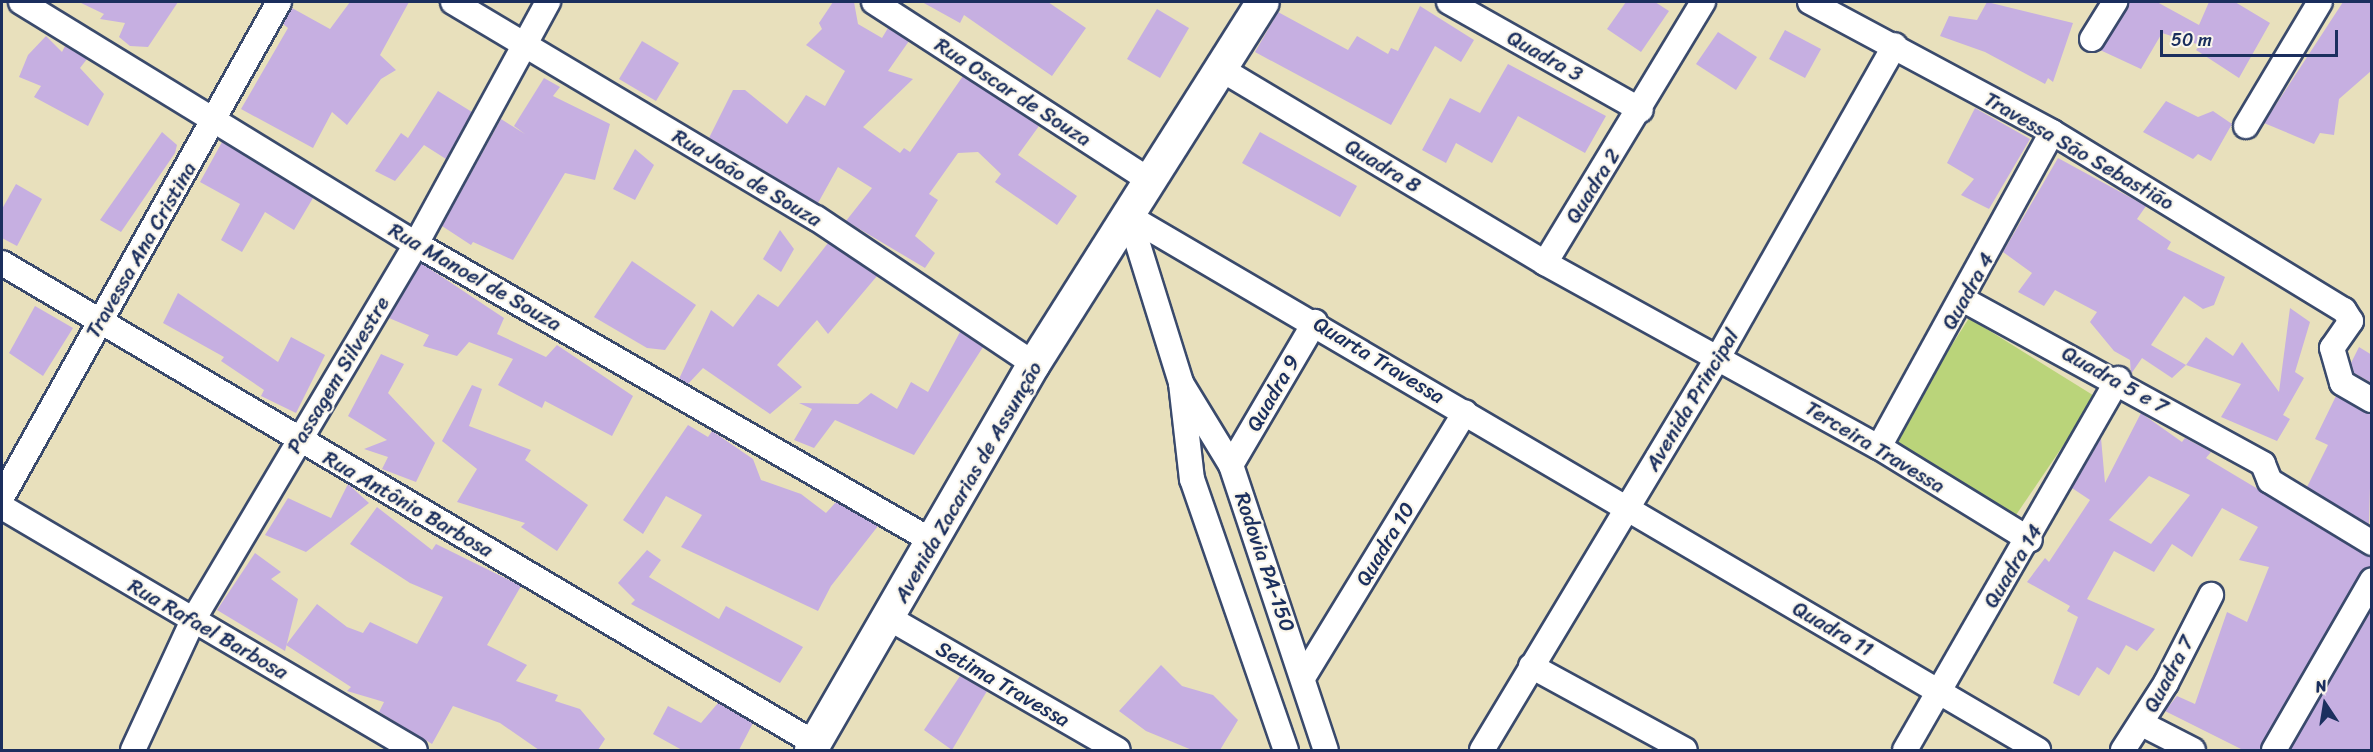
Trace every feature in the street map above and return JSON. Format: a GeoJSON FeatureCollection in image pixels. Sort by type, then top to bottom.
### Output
{"type":"FeatureCollection","features":[{"type":"Feature","properties":{"kind":"main road","name":"Avenida Zacarias de Assunção"},"geometry":{"type":"LineString","coordinates":[[814,747],[934,542],[1034,364],[1131,220],[1263,2]]}},
{"type":"Feature","properties":{"kind":"street","name":"Rua Manoel de Souza"},"geometry":{"type":"LineString","coordinates":[[21,2],[213,122],[416,244],[934,542]]}},
{"type":"Feature","properties":{"kind":"street","name":"Travessa Ana Cristina"},"geometry":{"type":"LineString","coordinates":[[2,497],[279,2]]}},
{"type":"Feature","properties":{"kind":"street","name":"Rua João de Souza"},"geometry":{"type":"LineString","coordinates":[[453,2],[816,218],[1034,364]]}},
{"type":"Feature","properties":{"kind":"street","name":"Passagem Silvestre"},"geometry":{"type":"LineString","coordinates":[[133,750],[193,620],[416,244],[548,2]]}},
{"type":"Feature","properties":{"kind":"street","name":"Rua Oscar de Souza"},"geometry":{"type":"LineString","coordinates":[[874,2],[1152,182]]}},
{"type":"Feature","properties":{"kind":"street","name":"Quadra 3"},"geometry":{"type":"LineString","coordinates":[[1449,2],[1641,110]]}},
{"type":"Feature","properties":{"kind":"street","name":"Quadra 2"},"geometry":{"type":"LineString","coordinates":[[1545,263],[1641,110],[1703,2]]}},
{"type":"Feature","properties":{"kind":"street","name":"Travessa São Sebastião"},"geometry":{"type":"LineString","coordinates":[[1810,2],[1895,45],[2052,132],[2344,309],[2351,321],[2332,348],[2342,383],[2372,400]]}},
{"type":"Feature","properties":{"kind":"street"},"geometry":{"type":"LineString","coordinates":[[2092,39],[2115,2]]}},
{"type":"Feature","properties":{"kind":"street"},"geometry":{"type":"LineString","coordinates":[[2246,126],[2320,2]]}},
{"type":"Feature","properties":{"kind":"street","name":"Avenida Principal"},"geometry":{"type":"LineString","coordinates":[[1482,750],[1719,356],[1895,45]]}},
{"type":"Feature","properties":{"kind":"street","name":"Quadra 8"},"geometry":{"type":"LineString","coordinates":[[1221,69],[1545,263]]}},
{"type":"Feature","properties":{"kind":"street","name":"Quadra 4"},"geometry":{"type":"LineString","coordinates":[[1879,447],[1964,300],[2052,132]]}},
{"type":"Feature","properties":{"kind":"street","name":"Quarta Travessa"},"geometry":{"type":"LineString","coordinates":[[1131,220],[1315,322],[1625,510]]}},
{"type":"Feature","properties":{"kind":"street","name":"Rodovia PA-150"},"geometry":{"type":"LineString","coordinates":[[1131,220],[1181,383],[1192,480],[1286,750]]}},
{"type":"Feature","properties":{"kind":"street","name":"Rua Antônio Barbosa"},"geometry":{"type":"LineString","coordinates":[[2,262],[814,747]]}},
{"type":"Feature","properties":{"kind":"street"},"geometry":{"type":"LineString","coordinates":[[1545,263],[1719,356]]}},
{"type":"Feature","properties":{"kind":"street","name":"Quadra 5 e 7"},"geometry":{"type":"LineString","coordinates":[[1964,300],[2118,379],[2267,472],[2372,543]]}},
{"type":"Feature","properties":{"kind":"street","name":"Quadra 9"},"geometry":{"type":"LineString","coordinates":[[1231,465],[1315,322]]}},
{"type":"Feature","properties":{"kind":"street","name":"Terceira Travessa"},"geometry":{"type":"LineString","coordinates":[[1719,356],[1879,447],[2030,540]]}},
{"type":"Feature","properties":{"kind":"street","name":"Quadra 14"},"geometry":{"type":"LineString","coordinates":[[1905,750],[1939,689],[2030,540],[2118,379]]}},
{"type":"Feature","properties":{"kind":"street","name":"Rodovia PA-150"},"geometry":{"type":"LineString","coordinates":[[1181,383],[1231,465],[1304,676],[1326,750]]}},
{"type":"Feature","properties":{"kind":"street","name":"Quadra 10"},"geometry":{"type":"LineString","coordinates":[[1304,676],[1465,412]]}},
{"type":"Feature","properties":{"kind":"street","name":"Rua Rafael Barbosa"},"geometry":{"type":"LineString","coordinates":[[2,507],[415,750]]}},
{"type":"Feature","properties":{"kind":"street","name":"Quadra 11"},"geometry":{"type":"LineString","coordinates":[[1625,510],[1939,689],[2038,750]]}},
{"type":"Feature","properties":{"kind":"street"},"geometry":{"type":"LineString","coordinates":[[2274,750],[2372,580]]}},
{"type":"Feature","properties":{"kind":"street","name":"Quadra 7"},"geometry":{"type":"LineString","coordinates":[[2123,750],[2142,724],[2211,595]]}},
{"type":"Feature","properties":{"kind":"street","name":"Setima Travessa"},"geometry":{"type":"LineString","coordinates":[[889,618],[1118,750]]}},
{"type":"Feature","properties":{"kind":"street"},"geometry":{"type":"LineString","coordinates":[[1532,666],[1685,750]]}},
{"type":"Feature","properties":{"kind":"street"},"geometry":{"type":"LineString","coordinates":[[2142,724],[2193,750]]}},
{"type":"Feature","properties":{"kind":"green space"},"geometry":{"type":"Polygon","coordinates":[[[1969,318],[2096,397],[2016,515],[1890,443],[1969,318]]]}},
{"type":"Feature","properties":{"kind":"building"},"geometry":{"type":"Polygon","coordinates":[[[79,2],[178,2],[148,47],[130,46],[119,37],[125,23],[100,19],[104,14],[79,2]]]}},
{"type":"Feature","properties":{"kind":"building"},"geometry":{"type":"Polygon","coordinates":[[[350,2],[409,2],[380,55],[396,70],[381,79],[347,125],[332,112],[313,148],[241,109],[288,28],[283,24],[292,8],[330,29],[350,2]]]}},
{"type":"Feature","properties":{"kind":"building"},"geometry":{"type":"Polygon","coordinates":[[[833,2],[854,2],[858,24],[882,38],[888,28],[909,41],[888,71],[913,79],[863,127],[900,153],[904,148],[910,152],[963,76],[1039,126],[1018,155],[1077,196],[1057,225],[995,182],[1001,174],[978,152],[958,153],[929,194],[938,200],[915,236],[935,253],[925,268],[846,221],[872,188],[838,167],[818,203],[709,138],[733,90],[745,90],[787,124],[806,95],[825,106],[845,71],[806,45],[822,29],[819,23],[833,2]]]}},
{"type":"Feature","properties":{"kind":"building"},"geometry":{"type":"Polygon","coordinates":[[[922,2],[1048,2],[1086,28],[1052,76],[964,15],[960,23],[922,2]]]}},
{"type":"Feature","properties":{"kind":"building"},"geometry":{"type":"Polygon","coordinates":[[[1626,2],[1655,2],[1669,11],[1641,52],[1607,29],[1626,2]]]}},
{"type":"Feature","properties":{"kind":"building"},"geometry":{"type":"Polygon","coordinates":[[[1987,2],[2073,23],[2053,82],[2048,78],[2045,84],[1985,52],[1940,36],[1949,16],[1977,20],[1987,2]]]}},
{"type":"Feature","properties":{"kind":"building"},"geometry":{"type":"Polygon","coordinates":[[[2129,2],[2157,2],[2199,25],[2209,2],[2235,2],[2270,23],[2239,78],[2196,50],[2200,45],[2162,33],[2141,69],[2100,50],[2129,2]]]}},
{"type":"Feature","properties":{"kind":"building"},"geometry":{"type":"Polygon","coordinates":[[[2343,2],[2372,2],[2371,71],[2339,99],[2334,135],[2320,133],[2314,144],[2264,123],[2343,2]]]}},
{"type":"Feature","properties":{"kind":"building"},"geometry":{"type":"Polygon","coordinates":[[[1420,6],[1474,40],[1461,62],[1435,46],[1391,125],[1255,52],[1278,12],[1348,50],[1357,36],[1388,54],[1391,48],[1398,51],[1420,6]]]}},
{"type":"Feature","properties":{"kind":"building"},"geometry":{"type":"Polygon","coordinates":[[[1157,9],[1189,28],[1160,78],[1127,59],[1157,9]]]}},
{"type":"Feature","properties":{"kind":"building"},"geometry":{"type":"Polygon","coordinates":[[[1785,30],[1821,49],[1805,78],[1769,59],[1785,30]]]}},
{"type":"Feature","properties":{"kind":"building"},"geometry":{"type":"Polygon","coordinates":[[[1718,32],[1757,57],[1736,90],[1696,64],[1718,32]]]}},
{"type":"Feature","properties":{"kind":"building"},"geometry":{"type":"Polygon","coordinates":[[[46,36],[62,52],[65,46],[87,59],[80,68],[104,94],[88,126],[34,97],[41,86],[19,77],[28,55],[46,36]]]}},
{"type":"Feature","properties":{"kind":"building"},"geometry":{"type":"Polygon","coordinates":[[[642,41],[679,63],[656,101],[619,79],[642,41]]]}},
{"type":"Feature","properties":{"kind":"building"},"geometry":{"type":"Polygon","coordinates":[[[1508,64],[1606,116],[1585,153],[1518,116],[1492,163],[1456,143],[1446,163],[1422,150],[1450,98],[1480,113],[1508,64]]]}},
{"type":"Feature","properties":{"kind":"building"},"geometry":{"type":"Polygon","coordinates":[[[544,78],[560,87],[553,96],[610,124],[595,180],[565,173],[513,260],[473,242],[471,245],[442,226],[501,119],[525,134],[514,126],[544,78]]]}},
{"type":"Feature","properties":{"kind":"building"},"geometry":{"type":"Polygon","coordinates":[[[438,91],[472,112],[446,159],[424,145],[395,181],[375,171],[401,133],[408,138],[438,91]]]}},
{"type":"Feature","properties":{"kind":"building"},"geometry":{"type":"Polygon","coordinates":[[[2166,101],[2198,117],[2213,111],[2232,124],[2211,161],[2198,154],[2193,159],[2143,132],[2166,101]]]}},
{"type":"Feature","properties":{"kind":"building"},"geometry":{"type":"Polygon","coordinates":[[[1975,108],[2030,139],[1989,209],[1961,195],[1974,179],[1947,163],[1975,108]]]}},
{"type":"Feature","properties":{"kind":"building"},"geometry":{"type":"Polygon","coordinates":[[[162,132],[177,145],[175,153],[121,232],[100,220],[162,132]]]}},
{"type":"Feature","properties":{"kind":"building"},"geometry":{"type":"Polygon","coordinates":[[[1260,132],[1357,186],[1340,217],[1242,163],[1260,132]]]}},
{"type":"Feature","properties":{"kind":"building"},"geometry":{"type":"Polygon","coordinates":[[[222,142],[313,198],[294,230],[265,212],[242,252],[221,240],[240,204],[200,182],[222,142]]]}},
{"type":"Feature","properties":{"kind":"building"},"geometry":{"type":"Polygon","coordinates":[[[635,149],[654,165],[635,200],[613,189],[635,149]]]}},
{"type":"Feature","properties":{"kind":"building"},"geometry":{"type":"Polygon","coordinates":[[[2058,158],[2146,206],[2137,219],[2171,242],[2167,249],[2225,277],[2214,305],[2203,309],[2184,296],[2151,345],[2186,365],[2172,378],[2142,358],[2131,374],[2130,360],[2114,351],[2090,322],[2097,312],[2055,290],[2044,306],[2018,292],[2032,273],[2003,252],[2058,158]]]}},
{"type":"Feature","properties":{"kind":"building"},"geometry":{"type":"Polygon","coordinates":[[[16,184],[42,199],[17,246],[2,238],[2,209],[16,184]]]}},
{"type":"Feature","properties":{"kind":"building"},"geometry":{"type":"Polygon","coordinates":[[[780,230],[794,249],[781,272],[763,259],[780,230]]]}},
{"type":"Feature","properties":{"kind":"building"},"geometry":{"type":"Polygon","coordinates":[[[828,243],[877,276],[828,334],[817,320],[777,365],[802,387],[770,414],[703,368],[688,384],[679,379],[711,310],[733,327],[758,294],[778,307],[828,243]]]}},
{"type":"Feature","properties":{"kind":"building"},"geometry":{"type":"Polygon","coordinates":[[[632,261],[696,305],[665,350],[647,348],[594,317],[632,261]]]}},
{"type":"Feature","properties":{"kind":"building"},"geometry":{"type":"Polygon","coordinates":[[[421,263],[504,318],[497,334],[546,357],[557,345],[633,396],[612,436],[545,401],[542,408],[498,385],[513,359],[469,342],[457,356],[423,346],[429,335],[389,318],[421,263]]]}},
{"type":"Feature","properties":{"kind":"building"},"geometry":{"type":"Polygon","coordinates":[[[178,293],[278,362],[291,337],[325,355],[296,413],[261,396],[264,390],[221,361],[224,357],[163,323],[178,293]]]}},
{"type":"Feature","properties":{"kind":"building"},"geometry":{"type":"Polygon","coordinates":[[[35,306],[73,328],[43,376],[9,353],[35,306]]]}},
{"type":"Feature","properties":{"kind":"building"},"geometry":{"type":"Polygon","coordinates":[[[2290,308],[2310,322],[2295,372],[2304,378],[2283,415],[2290,419],[2277,441],[2221,417],[2241,384],[2186,365],[2206,337],[2233,356],[2242,342],[2279,392],[2290,308]]]}},
{"type":"Feature","properties":{"kind":"building"},"geometry":{"type":"Polygon","coordinates":[[[960,332],[983,347],[914,455],[835,420],[814,448],[794,440],[812,409],[799,403],[858,404],[871,393],[897,409],[911,382],[928,392],[960,332]]]}},
{"type":"Feature","properties":{"kind":"building"},"geometry":{"type":"Polygon","coordinates":[[[2359,347],[2372,355],[2372,383],[2354,373],[2351,363],[2359,347]]]}},
{"type":"Feature","properties":{"kind":"building"},"geometry":{"type":"Polygon","coordinates":[[[381,354],[404,364],[388,393],[435,443],[416,482],[382,469],[388,457],[364,449],[387,440],[348,416],[381,354]]]}},
{"type":"Feature","properties":{"kind":"building"},"geometry":{"type":"Polygon","coordinates":[[[472,385],[482,389],[469,426],[531,450],[525,460],[588,505],[557,551],[521,527],[525,523],[457,502],[477,469],[442,441],[472,385]]]}},
{"type":"Feature","properties":{"kind":"building"},"geometry":{"type":"Polygon","coordinates":[[[2336,396],[2372,414],[2369,525],[2307,487],[2328,445],[2315,439],[2336,396]]]}},
{"type":"Feature","properties":{"kind":"building"},"geometry":{"type":"Polygon","coordinates":[[[2141,413],[2182,442],[2185,438],[2211,452],[2206,458],[2372,557],[2372,566],[2360,573],[2260,750],[2243,750],[2165,711],[2177,696],[2195,704],[2227,612],[2247,622],[2269,567],[2239,560],[2258,527],[2222,508],[2192,557],[2172,544],[2154,572],[2114,551],[2087,599],[2155,629],[2137,651],[2126,645],[2109,675],[2097,667],[2079,696],[2053,683],[2078,617],[2067,611],[2070,606],[2027,582],[2045,558],[2049,562],[2090,500],[2072,488],[2101,438],[2105,483],[2141,413]],[[2149,476],[2109,520],[2151,544],[2190,495],[2149,476]]]}},
{"type":"Feature","properties":{"kind":"building"},"geometry":{"type":"Polygon","coordinates":[[[688,425],[708,437],[712,431],[753,459],[761,480],[801,494],[826,513],[836,502],[878,526],[831,586],[818,611],[681,547],[702,515],[666,496],[643,534],[623,520],[688,425]]]}},
{"type":"Feature","properties":{"kind":"building"},"geometry":{"type":"Polygon","coordinates":[[[348,484],[369,503],[306,552],[265,535],[288,498],[331,518],[348,484]]]}},
{"type":"Feature","properties":{"kind":"building"},"geometry":{"type":"Polygon","coordinates":[[[377,507],[432,550],[436,544],[521,586],[487,645],[527,665],[516,681],[558,695],[555,701],[580,709],[605,739],[598,750],[539,750],[500,723],[453,706],[432,744],[379,712],[384,702],[347,691],[351,687],[286,645],[317,604],[347,627],[363,633],[370,622],[417,644],[443,597],[410,583],[350,544],[377,507]]]}},
{"type":"Feature","properties":{"kind":"building"},"geometry":{"type":"Polygon","coordinates":[[[647,550],[661,560],[649,577],[719,619],[726,606],[803,647],[780,683],[631,604],[635,600],[618,583],[647,550]]]}},
{"type":"Feature","properties":{"kind":"building"},"geometry":{"type":"Polygon","coordinates":[[[255,553],[281,572],[271,579],[298,599],[285,651],[217,610],[255,553]]]}},
{"type":"Feature","properties":{"kind":"building"},"geometry":{"type":"Polygon","coordinates":[[[2372,609],[2372,750],[2290,750],[2372,609]]]}},
{"type":"Feature","properties":{"kind":"building"},"geometry":{"type":"Polygon","coordinates":[[[1161,665],[1182,686],[1213,695],[1238,720],[1220,750],[1192,750],[1146,731],[1119,711],[1161,665]]]}},
{"type":"Feature","properties":{"kind":"building"},"geometry":{"type":"Polygon","coordinates":[[[960,676],[987,691],[952,750],[924,730],[960,676]]]}},
{"type":"Feature","properties":{"kind":"building"},"geometry":{"type":"Polygon","coordinates":[[[718,703],[753,723],[739,750],[682,750],[653,734],[668,706],[701,723],[718,703]]]}}]}
